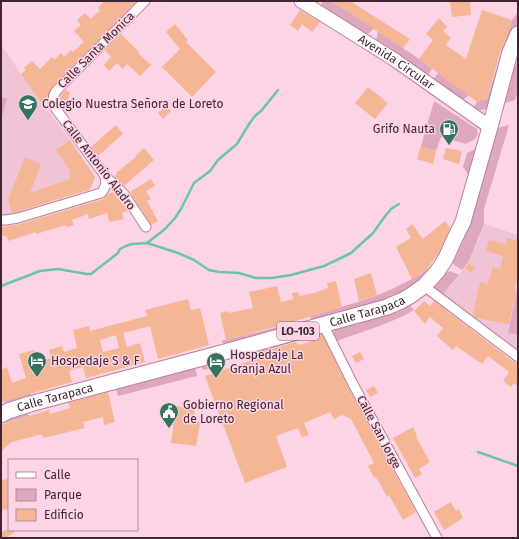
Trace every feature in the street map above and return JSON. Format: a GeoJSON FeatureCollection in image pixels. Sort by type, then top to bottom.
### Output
{"type":"FeatureCollection","features":[{"type":"Feature","properties":{"kind":"main road","name":"LO-103"},"geometry":{"type":"LineString","coordinates":[[490,127],[510,52],[518,34]]}},
{"type":"Feature","properties":{"kind":"main road","name":"Calle Tarapaca"},"geometry":{"type":"LineString","coordinates":[[1,415],[8,411],[30,404],[210,356],[401,302],[424,286],[437,272],[444,261],[463,222],[490,127]]}},
{"type":"Feature","properties":{"kind":"street","name":"Calle Santa Monica"},"geometry":{"type":"LineString","coordinates":[[53,102],[54,93],[145,1]]}},
{"type":"Feature","properties":{"kind":"street","name":"Avenida Circular"},"geometry":{"type":"LineString","coordinates":[[301,1],[395,60],[490,127]]}},
{"type":"Feature","properties":{"kind":"street","name":"Calle Antonio Aladro"},"geometry":{"type":"LineString","coordinates":[[53,102],[56,109],[105,176],[124,194],[146,228]]}},
{"type":"Feature","properties":{"kind":"street"},"geometry":{"type":"LineString","coordinates":[[4,220],[18,218],[100,193],[104,190],[106,185],[105,176]]}},
{"type":"Feature","properties":{"kind":"street"},"geometry":{"type":"LineString","coordinates":[[424,286],[518,357]]}},
{"type":"Feature","properties":{"kind":"street","name":"Calle San Jorge"},"geometry":{"type":"LineString","coordinates":[[323,324],[354,386],[437,538]]}},
{"type":"Feature","properties":{"kind":"shaded area","name":"Colegio Nuestra Señora de Loreto"},"geometry":{"type":"Polygon","coordinates":[[[1,44],[95,177],[91,188],[13,214],[1,216],[1,44]]]}},
{"type":"Feature","properties":{"kind":"shaded area"},"geometry":{"type":"Polygon","coordinates":[[[484,224],[518,235],[518,352],[442,295],[455,281],[468,262],[479,239],[484,224]]]}},
{"type":"Feature","properties":{"kind":"green space"},"geometry":{"type":"Polygon","coordinates":[[[323,1],[331,1],[374,28],[367,35],[321,5],[323,1]]]}},
{"type":"Feature","properties":{"kind":"green space"},"geometry":{"type":"Polygon","coordinates":[[[518,12],[518,26],[516,27],[489,108],[478,110],[474,108],[477,101],[487,99],[512,20],[518,12]]]}},
{"type":"Feature","properties":{"kind":"green space"},"geometry":{"type":"Polygon","coordinates":[[[378,31],[432,69],[427,76],[376,41],[378,31]]]}},
{"type":"Feature","properties":{"kind":"green space"},"geometry":{"type":"Polygon","coordinates":[[[518,60],[518,91],[515,100],[505,103],[514,69],[518,60]]]}},
{"type":"Feature","properties":{"kind":"green space"},"geometry":{"type":"Polygon","coordinates":[[[438,73],[469,95],[462,101],[433,80],[438,73]]]}},
{"type":"Feature","properties":{"kind":"green space"},"geometry":{"type":"Polygon","coordinates":[[[1,97],[7,99],[1,119],[1,97]]]}},
{"type":"Feature","properties":{"kind":"green space"},"geometry":{"type":"Polygon","coordinates":[[[434,101],[477,129],[478,134],[475,139],[466,144],[441,137],[436,151],[421,146],[434,101]]]}},
{"type":"Feature","properties":{"kind":"green space"},"geometry":{"type":"Polygon","coordinates":[[[509,125],[484,209],[484,224],[468,262],[462,270],[453,263],[467,232],[498,128],[509,125]]]}},
{"type":"Feature","properties":{"kind":"green space"},"geometry":{"type":"Polygon","coordinates":[[[479,147],[470,177],[463,167],[467,153],[479,147]]]}},
{"type":"Feature","properties":{"kind":"green space"},"geometry":{"type":"Polygon","coordinates":[[[430,268],[420,279],[402,292],[387,299],[352,311],[312,322],[310,316],[355,303],[387,291],[430,268]]]}},
{"type":"Feature","properties":{"kind":"green space"},"geometry":{"type":"Polygon","coordinates":[[[450,271],[459,275],[442,295],[435,291],[435,287],[446,273],[450,271]]]}},
{"type":"Feature","properties":{"kind":"green space"},"geometry":{"type":"Polygon","coordinates":[[[518,286],[518,335],[508,333],[518,286]]]}},
{"type":"Feature","properties":{"kind":"green space"},"geometry":{"type":"Polygon","coordinates":[[[409,304],[414,310],[386,323],[337,341],[333,333],[335,329],[409,304]]]}},
{"type":"Feature","properties":{"kind":"green space"},"geometry":{"type":"Polygon","coordinates":[[[282,326],[283,330],[227,346],[221,341],[282,326]]]}},
{"type":"Feature","properties":{"kind":"green space"},"geometry":{"type":"Polygon","coordinates":[[[321,331],[321,333],[257,353],[256,349],[321,331]]]}},
{"type":"Feature","properties":{"kind":"green space"},"geometry":{"type":"Polygon","coordinates":[[[220,360],[221,365],[203,370],[201,365],[220,360]]]}},
{"type":"Feature","properties":{"kind":"green space"},"geometry":{"type":"Polygon","coordinates":[[[195,367],[197,376],[118,396],[116,389],[195,367]]]}},
{"type":"Feature","properties":{"kind":"green space"},"geometry":{"type":"Polygon","coordinates":[[[30,393],[31,396],[6,406],[4,401],[30,393]]]}},
{"type":"Feature","properties":{"kind":"green space"},"geometry":{"type":"Polygon","coordinates":[[[27,412],[29,416],[6,423],[5,420],[27,412]]]}},
{"type":"Feature","properties":{"kind":"building"},"geometry":{"type":"Polygon","coordinates":[[[104,1],[137,1],[53,86],[48,96],[41,102],[21,74],[26,70],[24,68],[32,61],[40,69],[52,57],[54,60],[61,53],[64,57],[71,50],[73,52],[84,42],[74,31],[81,25],[77,20],[85,13],[91,19],[100,10],[98,8],[104,1]]]}},
{"type":"Feature","properties":{"kind":"building"},"geometry":{"type":"Polygon","coordinates":[[[331,1],[350,1],[410,39],[403,48],[331,1]]]}},
{"type":"Feature","properties":{"kind":"building"},"geometry":{"type":"Polygon","coordinates":[[[450,1],[470,1],[471,15],[452,17],[450,1]]]}},
{"type":"Feature","properties":{"kind":"building"},"geometry":{"type":"Polygon","coordinates":[[[300,10],[320,22],[312,32],[302,24],[298,31],[290,25],[300,10]]]}},
{"type":"Feature","properties":{"kind":"building"},"geometry":{"type":"Polygon","coordinates":[[[482,10],[512,20],[501,50],[487,99],[476,101],[419,59],[433,40],[426,34],[439,18],[447,27],[443,31],[451,38],[446,45],[466,59],[482,10]]]}},
{"type":"Feature","properties":{"kind":"building"},"geometry":{"type":"Polygon","coordinates":[[[175,24],[188,40],[186,42],[216,72],[192,97],[162,67],[180,49],[166,32],[175,24]]]}},
{"type":"Feature","properties":{"kind":"building"},"geometry":{"type":"Polygon","coordinates":[[[121,34],[151,65],[140,76],[127,64],[123,69],[117,63],[109,71],[104,65],[111,57],[105,50],[121,34]]]}},
{"type":"Feature","properties":{"kind":"building"},"geometry":{"type":"Polygon","coordinates":[[[368,87],[388,103],[375,119],[355,103],[368,87]]]}},
{"type":"Feature","properties":{"kind":"building"},"geometry":{"type":"Polygon","coordinates":[[[65,90],[70,92],[67,104],[61,103],[60,100],[61,95],[65,90]]]}},
{"type":"Feature","properties":{"kind":"building"},"geometry":{"type":"Polygon","coordinates":[[[166,105],[171,111],[163,119],[158,113],[166,105]]]}},
{"type":"Feature","properties":{"kind":"building"},"geometry":{"type":"Polygon","coordinates":[[[116,125],[123,134],[98,156],[91,147],[116,125]]]}},
{"type":"Feature","properties":{"kind":"building"},"geometry":{"type":"Polygon","coordinates":[[[70,140],[95,177],[89,190],[12,213],[8,200],[25,157],[41,164],[30,193],[69,179],[71,172],[56,150],[70,140]]]}},
{"type":"Feature","properties":{"kind":"building"},"geometry":{"type":"Polygon","coordinates":[[[421,146],[436,151],[433,164],[417,159],[421,146]]]}},
{"type":"Feature","properties":{"kind":"building"},"geometry":{"type":"Polygon","coordinates":[[[144,148],[154,160],[124,186],[114,176],[144,148]]]}},
{"type":"Feature","properties":{"kind":"building"},"geometry":{"type":"Polygon","coordinates":[[[446,148],[462,151],[459,164],[443,159],[446,148]]]}},
{"type":"Feature","properties":{"kind":"building"},"geometry":{"type":"Polygon","coordinates":[[[151,179],[155,186],[146,191],[151,199],[147,201],[158,221],[151,225],[130,192],[151,179]]]}},
{"type":"Feature","properties":{"kind":"building"},"geometry":{"type":"Polygon","coordinates":[[[113,192],[118,199],[120,198],[128,211],[122,213],[124,219],[109,222],[107,213],[89,219],[88,214],[72,220],[74,225],[67,227],[66,225],[36,234],[36,232],[8,241],[7,237],[1,235],[1,226],[4,227],[20,224],[103,199],[108,194],[113,192]]]}},
{"type":"Feature","properties":{"kind":"building"},"geometry":{"type":"Polygon","coordinates":[[[445,221],[450,228],[438,254],[426,270],[412,279],[396,247],[411,238],[406,229],[412,224],[423,239],[445,221]]]}},
{"type":"Feature","properties":{"kind":"building"},"geometry":{"type":"Polygon","coordinates":[[[507,238],[518,241],[518,275],[514,289],[516,289],[509,324],[476,318],[473,315],[480,282],[488,284],[493,267],[500,269],[503,256],[486,251],[489,240],[506,244],[507,238]]]}},
{"type":"Feature","properties":{"kind":"building"},"geometry":{"type":"Polygon","coordinates":[[[469,263],[475,268],[471,273],[465,268],[469,263]]]}},
{"type":"Feature","properties":{"kind":"building"},"geometry":{"type":"Polygon","coordinates":[[[371,273],[377,295],[359,301],[354,279],[371,273]]]}},
{"type":"Feature","properties":{"kind":"building"},"geometry":{"type":"Polygon","coordinates":[[[336,281],[342,307],[226,340],[220,313],[253,308],[249,292],[277,286],[281,302],[293,299],[292,293],[298,292],[299,296],[314,293],[328,288],[327,283],[336,281]]]}},
{"type":"Feature","properties":{"kind":"building"},"geometry":{"type":"Polygon","coordinates":[[[188,299],[191,310],[200,308],[209,345],[158,359],[150,326],[123,333],[127,347],[140,343],[145,362],[86,378],[83,367],[69,371],[72,382],[1,402],[1,370],[7,367],[12,383],[26,378],[19,354],[34,350],[38,361],[51,358],[49,350],[62,346],[64,352],[77,348],[73,330],[89,326],[90,331],[147,316],[145,310],[188,299]],[[116,335],[100,340],[103,352],[119,348],[116,335]]]}},
{"type":"Feature","properties":{"kind":"building"},"geometry":{"type":"Polygon","coordinates":[[[424,301],[430,306],[434,301],[514,362],[518,363],[518,386],[514,383],[511,387],[503,381],[509,372],[488,356],[482,364],[456,346],[453,350],[437,336],[443,328],[430,317],[425,324],[414,311],[424,301]]]}},
{"type":"Feature","properties":{"kind":"building"},"geometry":{"type":"Polygon","coordinates":[[[322,334],[349,389],[416,512],[403,520],[389,495],[387,497],[376,477],[374,478],[368,466],[374,463],[351,419],[342,415],[334,419],[330,412],[304,423],[309,435],[302,437],[298,428],[276,436],[287,467],[245,483],[205,376],[253,360],[251,355],[296,342],[298,345],[306,343],[314,340],[312,337],[322,334]]]}},
{"type":"Feature","properties":{"kind":"building"},"geometry":{"type":"Polygon","coordinates":[[[360,352],[364,359],[356,363],[352,356],[360,352]]]}},
{"type":"Feature","properties":{"kind":"building"},"geometry":{"type":"Polygon","coordinates":[[[374,386],[378,393],[370,397],[366,390],[374,386]]]}},
{"type":"Feature","properties":{"kind":"building"},"geometry":{"type":"Polygon","coordinates":[[[108,392],[115,422],[104,425],[103,417],[83,422],[85,428],[43,438],[42,434],[12,442],[1,451],[1,426],[4,424],[49,410],[50,414],[70,408],[68,403],[108,392]]]}},
{"type":"Feature","properties":{"kind":"building"},"geometry":{"type":"Polygon","coordinates":[[[176,406],[195,409],[194,418],[200,423],[196,446],[171,443],[176,406]]]}},
{"type":"Feature","properties":{"kind":"building"},"geometry":{"type":"Polygon","coordinates":[[[413,427],[417,436],[416,437],[430,462],[419,469],[422,474],[415,478],[393,438],[413,427]]]}},
{"type":"Feature","properties":{"kind":"building"},"geometry":{"type":"Polygon","coordinates":[[[8,479],[8,509],[1,510],[1,480],[8,479]]]}},
{"type":"Feature","properties":{"kind":"building"},"geometry":{"type":"Polygon","coordinates":[[[451,502],[456,511],[459,509],[463,518],[444,530],[434,512],[451,502]]]}},
{"type":"Feature","properties":{"kind":"building"},"geometry":{"type":"Polygon","coordinates":[[[5,530],[16,531],[6,538],[1,538],[1,533],[5,530]]]}},
{"type":"Feature","properties":{"kind":"waterway"},"geometry":{"type":"LineString","coordinates":[[1,286],[40,271],[58,269],[91,274],[118,253],[120,249],[132,244],[147,243],[165,229],[175,218],[194,183],[210,171],[218,160],[237,144],[255,116],[262,110],[278,90]]}},
{"type":"Feature","properties":{"kind":"waterway"},"geometry":{"type":"LineString","coordinates":[[147,243],[178,253],[194,260],[209,270],[239,273],[256,278],[272,278],[291,275],[324,266],[351,253],[373,233],[391,209],[399,204]]}},
{"type":"Feature","properties":{"kind":"waterway"},"geometry":{"type":"LineString","coordinates":[[478,452],[518,466]]}},
{"type":"Feature","properties":{"kind":"place","name":"Colegio Nuestra Señora de Loreto"},"geometry":{"type":"Point","coordinates":[28,121]}},
{"type":"Feature","properties":{"kind":"place","name":"Grifo Nauta"},"geometry":{"type":"Point","coordinates":[449,146]}},
{"type":"Feature","properties":{"kind":"place","name":"Hospedaje S & F"},"geometry":{"type":"Point","coordinates":[37,378]}},
{"type":"Feature","properties":{"kind":"place","name":"Hospedaje La Granja Azul"},"geometry":{"type":"Point","coordinates":[216,379]}},
{"type":"Feature","properties":{"kind":"place","name":"Gobierno Regional de Loreto"},"geometry":{"type":"Point","coordinates":[169,429]}}]}
